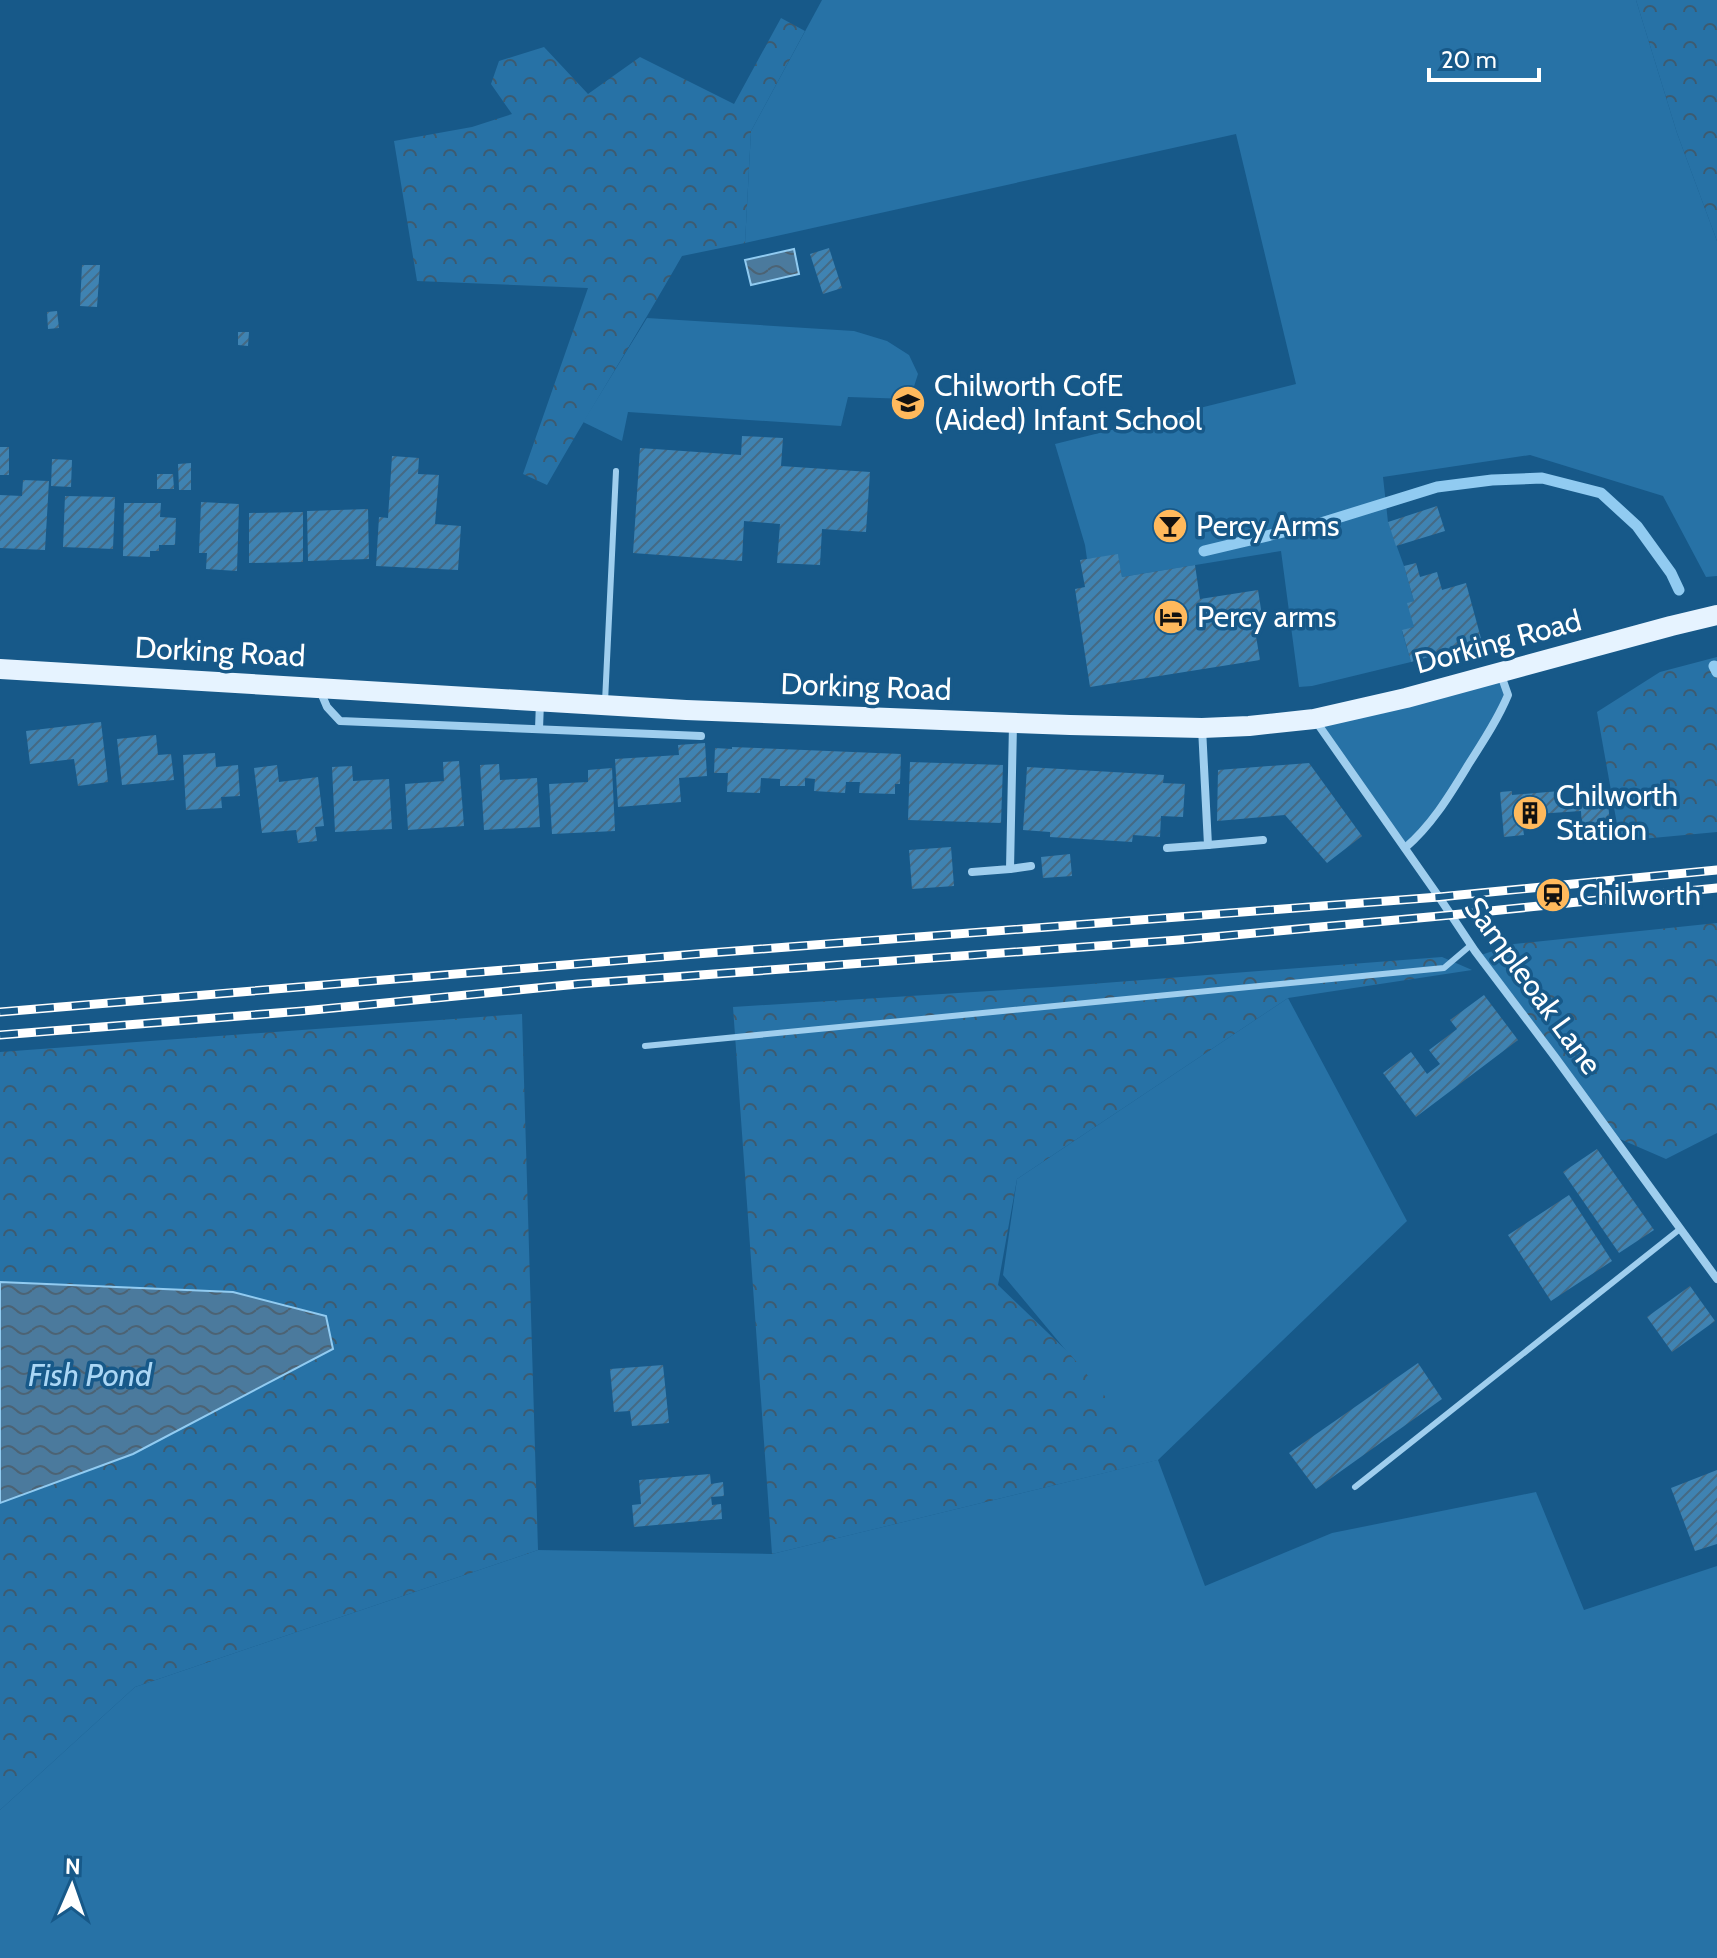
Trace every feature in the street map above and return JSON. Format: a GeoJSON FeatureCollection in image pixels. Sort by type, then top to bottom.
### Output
{"type":"FeatureCollection","features":[{"type":"Feature","properties":{"kind":"main road","name":"Dorking Road"},"geometry":{"type":"LineString","coordinates":[[0,669],[605,706],[1202,728],[1314,719],[1406,698],[1717,615]]}},
{"type":"Feature","properties":{"kind":"street"},"geometry":{"type":"LineString","coordinates":[[1405,848],[1438,813],[1500,714],[1508,695],[1500,672]]}},
{"type":"Feature","properties":{"kind":"street"},"geometry":{"type":"LineString","coordinates":[[319,688],[327,707],[340,721],[701,736]]}},
{"type":"Feature","properties":{"kind":"street"},"geometry":{"type":"LineString","coordinates":[[539,729],[540,702]]}},
{"type":"Feature","properties":{"kind":"street","name":"Sampleoak Lane"},"geometry":{"type":"LineString","coordinates":[[1314,719],[1471,945],[1717,1279]]}},
{"type":"Feature","properties":{"kind":"street"},"geometry":{"type":"LineString","coordinates":[[1010,869],[1013,723]]}},
{"type":"Feature","properties":{"kind":"street"},"geometry":{"type":"LineString","coordinates":[[1202,728],[1208,845]]}},
{"type":"Feature","properties":{"kind":"street"},"geometry":{"type":"LineString","coordinates":[[1167,848],[1263,840]]}},
{"type":"Feature","properties":{"kind":"street"},"geometry":{"type":"LineString","coordinates":[[972,872],[1031,866]]}},
{"type":"Feature","properties":{"kind":"lane"},"geometry":{"type":"LineString","coordinates":[[605,706],[616,471]]}},
{"type":"Feature","properties":{"kind":"lane"},"geometry":{"type":"LineString","coordinates":[[645,1046],[1444,968],[1471,945]]}},
{"type":"Feature","properties":{"kind":"lane"},"geometry":{"type":"LineString","coordinates":[[1355,1487],[1680,1229]]}},
{"type":"Feature","properties":{"kind":"green space"},"geometry":{"type":"Polygon","coordinates":[[[822,0],[1636,0],[1677,133],[1717,241],[1717,576],[1706,577],[1663,496],[1530,455],[1383,477],[1388,522],[1414,601],[1408,603],[1414,627],[1402,631],[1411,662],[1299,687],[1281,551],[1122,577],[1118,555],[1087,559],[1055,444],[1296,384],[1236,134],[745,243],[751,131],[822,0]]]}},
{"type":"Feature","properties":{"kind":"green space"},"geometry":{"type":"Polygon","coordinates":[[[1636,0],[1717,0],[1717,241],[1677,133],[1636,0]]]}},
{"type":"Feature","properties":{"kind":"green space"},"geometry":{"type":"Polygon","coordinates":[[[781,18],[805,31],[751,131],[745,243],[682,256],[547,485],[523,474],[588,288],[417,281],[394,141],[472,127],[512,114],[491,84],[499,61],[544,47],[588,94],[640,57],[734,104],[781,18]]]}},
{"type":"Feature","properties":{"kind":"green space"},"geometry":{"type":"Polygon","coordinates":[[[647,318],[854,331],[887,341],[909,355],[918,374],[910,399],[848,397],[841,426],[628,412],[622,441],[583,422],[647,318]]]}},
{"type":"Feature","properties":{"kind":"green space"},"geometry":{"type":"Polygon","coordinates":[[[1717,657],[1717,832],[1620,841],[1597,712],[1660,672],[1717,657]]]}},
{"type":"Feature","properties":{"kind":"green space"},"geometry":{"type":"Polygon","coordinates":[[[1500,672],[1508,695],[1438,813],[1405,848],[1314,719],[1500,672]]]}},
{"type":"Feature","properties":{"kind":"green space"},"geometry":{"type":"Polygon","coordinates":[[[1717,923],[1717,1133],[1666,1159],[1613,1136],[1478,956],[1514,944],[1717,923]]]}},
{"type":"Feature","properties":{"kind":"green space"},"geometry":{"type":"Polygon","coordinates":[[[1442,957],[1472,970],[1288,998],[1017,1179],[998,1285],[1070,1354],[1158,1460],[772,1554],[733,1007],[1052,987],[1442,957]]]}},
{"type":"Feature","properties":{"kind":"green space"},"geometry":{"type":"Polygon","coordinates":[[[1288,998],[1407,1221],[1158,1460],[1205,1586],[1332,1533],[1536,1492],[1584,1610],[1717,1566],[1717,1958],[0,1958],[0,1810],[135,1687],[538,1550],[772,1554],[1157,1460],[1003,1275],[1017,1179],[1288,998]]]}},
{"type":"Feature","properties":{"kind":"green space"},"geometry":{"type":"Polygon","coordinates":[[[522,1014],[538,1550],[135,1687],[0,1810],[0,1503],[133,1454],[233,1292],[0,1282],[0,1052],[522,1014]]]}},
{"type":"Feature","properties":{"kind":"water"},"geometry":{"type":"Polygon","coordinates":[[[794,249],[799,274],[751,285],[745,260],[794,249]]]}},
{"type":"Feature","properties":{"kind":"water","name":"Fish Pond"},"geometry":{"type":"Polygon","coordinates":[[[0,1282],[233,1292],[326,1316],[333,1349],[133,1454],[0,1503],[0,1282]]]}},
{"type":"Feature","properties":{"kind":"building"},"geometry":{"type":"Polygon","coordinates":[[[829,248],[842,288],[823,294],[810,254],[829,248]]]}},
{"type":"Feature","properties":{"kind":"building"},"geometry":{"type":"Polygon","coordinates":[[[82,265],[100,265],[97,307],[80,306],[82,265]]]}},
{"type":"Feature","properties":{"kind":"building"},"geometry":{"type":"Polygon","coordinates":[[[57,311],[59,328],[48,329],[47,312],[57,311]]]}},
{"type":"Feature","properties":{"kind":"building"},"geometry":{"type":"Polygon","coordinates":[[[238,332],[249,332],[248,346],[238,345],[238,332]]]}},
{"type":"Feature","properties":{"kind":"building"},"geometry":{"type":"Polygon","coordinates":[[[742,436],[783,438],[781,466],[870,472],[866,532],[822,529],[820,565],[777,563],[780,524],[744,521],[742,561],[633,553],[640,448],[741,455],[742,436]]]}},
{"type":"Feature","properties":{"kind":"building"},"geometry":{"type":"Polygon","coordinates":[[[0,447],[9,447],[9,475],[0,475],[0,447]]]}},
{"type":"Feature","properties":{"kind":"building"},"geometry":{"type":"Polygon","coordinates":[[[392,456],[419,458],[418,474],[439,475],[435,524],[461,526],[458,570],[376,566],[379,517],[388,518],[392,456]]]}},
{"type":"Feature","properties":{"kind":"building"},"geometry":{"type":"Polygon","coordinates":[[[52,459],[72,460],[71,487],[51,486],[52,459]]]}},
{"type":"Feature","properties":{"kind":"building"},"geometry":{"type":"Polygon","coordinates":[[[191,463],[191,490],[179,490],[178,464],[191,463]]]}},
{"type":"Feature","properties":{"kind":"building"},"geometry":{"type":"Polygon","coordinates":[[[157,474],[173,474],[174,489],[157,489],[157,474]]]}},
{"type":"Feature","properties":{"kind":"building"},"geometry":{"type":"Polygon","coordinates":[[[23,480],[49,481],[45,550],[0,548],[0,495],[22,496],[23,480]]]}},
{"type":"Feature","properties":{"kind":"building"},"geometry":{"type":"Polygon","coordinates":[[[65,496],[115,497],[113,549],[63,547],[65,496]]]}},
{"type":"Feature","properties":{"kind":"building"},"geometry":{"type":"Polygon","coordinates":[[[201,502],[239,504],[237,571],[206,569],[207,553],[199,553],[201,502]]]}},
{"type":"Feature","properties":{"kind":"building"},"geometry":{"type":"Polygon","coordinates":[[[124,503],[161,503],[160,517],[176,518],[175,545],[159,545],[159,551],[150,551],[150,557],[123,556],[124,503]]]}},
{"type":"Feature","properties":{"kind":"building"},"geometry":{"type":"Polygon","coordinates":[[[1437,506],[1445,531],[1396,546],[1388,522],[1437,506]]]}},
{"type":"Feature","properties":{"kind":"building"},"geometry":{"type":"Polygon","coordinates":[[[368,509],[369,559],[308,561],[307,511],[368,509]]]}},
{"type":"Feature","properties":{"kind":"building"},"geometry":{"type":"Polygon","coordinates":[[[303,512],[303,562],[249,563],[249,513],[303,512]]]}},
{"type":"Feature","properties":{"kind":"building","name":"Percy arms"},"geometry":{"type":"Polygon","coordinates":[[[1118,554],[1122,577],[1195,565],[1200,599],[1258,590],[1263,622],[1254,624],[1260,660],[1090,687],[1075,589],[1085,587],[1080,560],[1118,554]]]}},
{"type":"Feature","properties":{"kind":"building"},"geometry":{"type":"Polygon","coordinates":[[[1416,563],[1420,577],[1437,572],[1442,590],[1466,583],[1482,642],[1411,662],[1402,630],[1414,627],[1407,603],[1414,601],[1404,566],[1416,563]]]}},
{"type":"Feature","properties":{"kind":"building"},"geometry":{"type":"Polygon","coordinates":[[[101,722],[108,782],[78,786],[74,759],[30,764],[26,731],[101,722]]]}},
{"type":"Feature","properties":{"kind":"building"},"geometry":{"type":"Polygon","coordinates":[[[156,735],[158,755],[171,754],[174,780],[122,785],[117,739],[156,735]]]}},
{"type":"Feature","properties":{"kind":"building"},"geometry":{"type":"Polygon","coordinates":[[[705,743],[707,776],[679,778],[681,802],[618,807],[615,759],[679,755],[678,745],[705,743]]]}},
{"type":"Feature","properties":{"kind":"building"},"geometry":{"type":"Polygon","coordinates":[[[715,748],[901,754],[900,784],[895,784],[895,794],[859,793],[860,782],[846,782],[845,793],[814,791],[815,779],[805,778],[805,786],[780,786],[780,779],[761,778],[760,793],[727,792],[728,773],[714,773],[715,748]]]}},
{"type":"Feature","properties":{"kind":"building"},"geometry":{"type":"Polygon","coordinates":[[[215,753],[216,767],[238,765],[240,796],[221,797],[222,808],[186,810],[183,755],[215,753]]]}},
{"type":"Feature","properties":{"kind":"building"},"geometry":{"type":"Polygon","coordinates":[[[459,761],[464,826],[408,830],[405,784],[444,781],[443,762],[459,761]]]}},
{"type":"Feature","properties":{"kind":"building"},"geometry":{"type":"Polygon","coordinates":[[[910,762],[1003,765],[1001,823],[908,820],[910,762]]]}},
{"type":"Feature","properties":{"kind":"building"},"geometry":{"type":"Polygon","coordinates":[[[1309,763],[1362,836],[1327,863],[1285,815],[1217,821],[1218,770],[1309,763]]]}},
{"type":"Feature","properties":{"kind":"building"},"geometry":{"type":"Polygon","coordinates":[[[499,764],[500,780],[537,778],[540,827],[484,830],[480,765],[499,764]]]}},
{"type":"Feature","properties":{"kind":"building"},"geometry":{"type":"Polygon","coordinates":[[[277,765],[279,782],[318,777],[324,826],[315,827],[317,841],[298,843],[296,830],[262,833],[254,768],[277,765]]]}},
{"type":"Feature","properties":{"kind":"building"},"geometry":{"type":"Polygon","coordinates":[[[352,766],[353,781],[389,779],[392,829],[335,832],[332,767],[352,766]]]}},
{"type":"Feature","properties":{"kind":"building"},"geometry":{"type":"Polygon","coordinates":[[[1027,767],[1164,775],[1163,783],[1185,784],[1183,817],[1161,816],[1160,837],[1133,835],[1132,842],[1050,837],[1050,832],[1023,830],[1027,767]]]}},
{"type":"Feature","properties":{"kind":"building"},"geometry":{"type":"Polygon","coordinates":[[[612,768],[615,831],[552,834],[549,784],[588,782],[588,770],[612,768]]]}},
{"type":"Feature","properties":{"kind":"building","name":"Chilworth Station"},"geometry":{"type":"Polygon","coordinates":[[[1512,791],[1512,795],[1560,791],[1561,806],[1608,801],[1610,826],[1582,828],[1581,811],[1537,814],[1538,827],[1523,829],[1524,835],[1504,837],[1500,792],[1512,791]]]}},
{"type":"Feature","properties":{"kind":"building"},"geometry":{"type":"Polygon","coordinates":[[[951,847],[954,886],[912,889],[909,850],[951,847]]]}},
{"type":"Feature","properties":{"kind":"building"},"geometry":{"type":"Polygon","coordinates":[[[1070,854],[1072,876],[1043,878],[1041,857],[1070,854]]]}},
{"type":"Feature","properties":{"kind":"building"},"geometry":{"type":"Polygon","coordinates":[[[1484,995],[1518,1040],[1416,1117],[1383,1073],[1411,1052],[1427,1074],[1440,1064],[1429,1050],[1457,1029],[1450,1020],[1484,995]]]}},
{"type":"Feature","properties":{"kind":"building"},"geometry":{"type":"Polygon","coordinates":[[[1597,1149],[1654,1230],[1619,1253],[1563,1172],[1597,1149]]]}},
{"type":"Feature","properties":{"kind":"building"},"geometry":{"type":"Polygon","coordinates":[[[1569,1195],[1612,1261],[1551,1301],[1508,1235],[1569,1195]]]}},
{"type":"Feature","properties":{"kind":"building"},"geometry":{"type":"Polygon","coordinates":[[[1690,1286],[1715,1321],[1672,1352],[1647,1317],[1690,1286]]]}},
{"type":"Feature","properties":{"kind":"building"},"geometry":{"type":"Polygon","coordinates":[[[1418,1363],[1442,1399],[1316,1489],[1289,1453],[1418,1363]]]}},
{"type":"Feature","properties":{"kind":"building"},"geometry":{"type":"Polygon","coordinates":[[[663,1365],[669,1423],[632,1426],[630,1411],[614,1412],[610,1369],[663,1365]]]}},
{"type":"Feature","properties":{"kind":"building"},"geometry":{"type":"Polygon","coordinates":[[[1717,1470],[1717,1544],[1695,1551],[1671,1488],[1717,1470]]]}},
{"type":"Feature","properties":{"kind":"building"},"geometry":{"type":"Polygon","coordinates":[[[710,1474],[711,1484],[723,1482],[724,1496],[711,1497],[712,1505],[721,1504],[722,1519],[634,1527],[632,1505],[641,1504],[639,1480],[710,1474]]]}},
{"type":"Feature","properties":{"kind":"waterway"},"geometry":{"type":"LineString","coordinates":[[1204,551],[1321,523],[1437,487],[1542,478],[1601,493],[1637,526],[1671,573],[1679,590]]}},
{"type":"Feature","properties":{"kind":"waterway"},"geometry":{"type":"LineString","coordinates":[[1714,666],[1717,672]]}},
{"type":"Feature","properties":{"kind":"railway"},"geometry":{"type":"LineString","coordinates":[[0,1012],[1439,897],[1717,870]]}},
{"type":"Feature","properties":{"kind":"railway"},"geometry":{"type":"LineString","coordinates":[[0,1035],[303,1011],[578,984],[1179,940],[1717,888]]}},
{"type":"Feature","properties":{"kind":"place","name":"Chilworth CofE (Aided) Infant School"},"geometry":{"type":"Point","coordinates":[908,403]}},
{"type":"Feature","properties":{"kind":"place","name":"Percy Arms"},"geometry":{"type":"Point","coordinates":[1170,526]}},
{"type":"Feature","properties":{"kind":"place","name":"Percy arms"},"geometry":{"type":"Point","coordinates":[1171,617]}},
{"type":"Feature","properties":{"kind":"place","name":"Chilworth Station"},"geometry":{"type":"Point","coordinates":[1530,813]}},
{"type":"Feature","properties":{"kind":"place","name":"Chilworth"},"geometry":{"type":"Point","coordinates":[1553,895]}}]}
